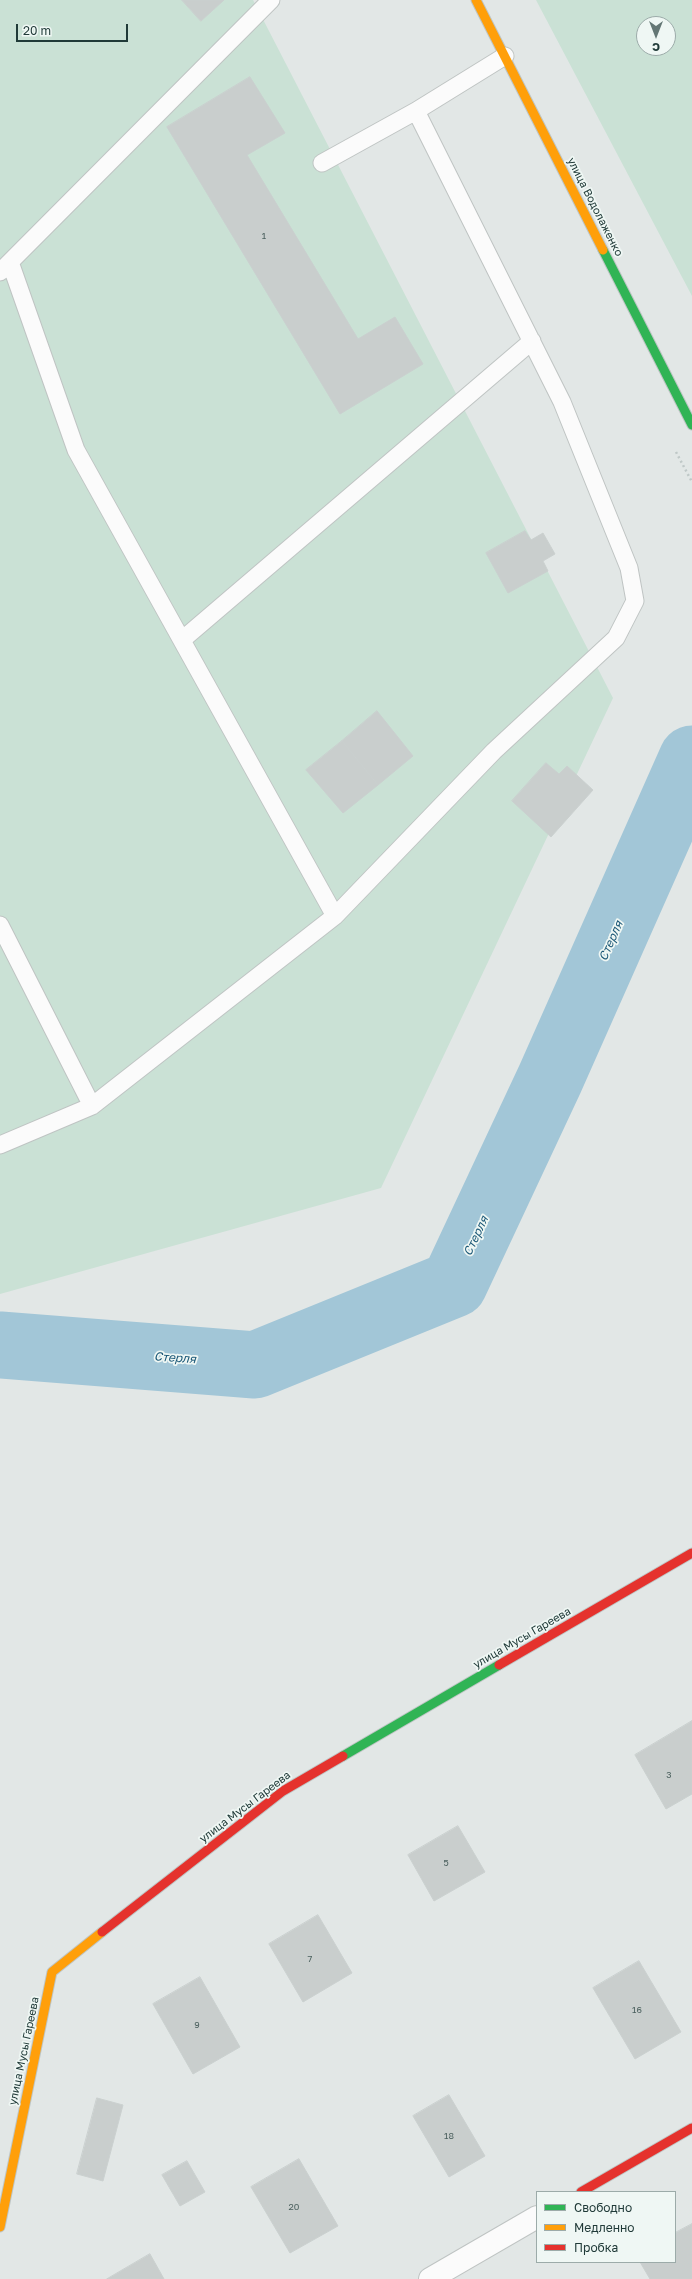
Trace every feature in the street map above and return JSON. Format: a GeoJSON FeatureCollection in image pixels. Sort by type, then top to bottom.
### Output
{"type":"FeatureCollection","features":[{"type":"Feature","properties":{"kind":"street","name":"улица Водолаженко"},"geometry":{"type":"LineString","coordinates":[[476,0],[692,425]]}},
{"type":"Feature","properties":{"kind":"street","name":"улица Мусы Гареева"},"geometry":{"type":"LineString","coordinates":[[0,2227],[52,1972],[283,1791],[692,1553]]}},
{"type":"Feature","properties":{"kind":"street"},"geometry":{"type":"LineString","coordinates":[[583,2191],[692,2128]]}},
{"type":"Feature","properties":{"kind":"street"},"geometry":{"type":"LineString","coordinates":[[430,2279],[536,2218]]}},
{"type":"Feature","properties":{"kind":"lane"},"geometry":{"type":"LineString","coordinates":[[271,0],[5,267],[76,450],[334,916]]}},
{"type":"Feature","properties":{"kind":"lane"},"geometry":{"type":"LineString","coordinates":[[322,163],[416,111],[505,56]]}},
{"type":"Feature","properties":{"kind":"lane"},"geometry":{"type":"LineString","coordinates":[[0,1145],[92,1106],[334,916],[494,751],[616,638],[635,601],[629,568],[562,402],[416,111]]}},
{"type":"Feature","properties":{"kind":"lane"},"geometry":{"type":"LineString","coordinates":[[182,640],[532,341]]}},
{"type":"Feature","properties":{"kind":"lane"},"geometry":{"type":"LineString","coordinates":[[0,925],[92,1106]]}},
{"type":"Feature","properties":{"kind":"green space"},"geometry":{"type":"Polygon","coordinates":[[[0,0],[253,0],[613,698],[381,1188],[0,1294],[0,0]]]}},
{"type":"Feature","properties":{"kind":"green space"},"geometry":{"type":"Polygon","coordinates":[[[536,0],[692,0],[692,296],[536,0]]]}},
{"type":"Feature","properties":{"kind":"building"},"geometry":{"type":"Polygon","coordinates":[[[182,0],[224,0],[201,21],[182,0]]]}},
{"type":"Feature","properties":{"kind":"building"},"geometry":{"type":"Polygon","coordinates":[[[250,77],[285,133],[247,155],[358,339],[395,317],[423,364],[340,414],[167,127],[250,77]]]}},
{"type":"Feature","properties":{"kind":"building"},"geometry":{"type":"Polygon","coordinates":[[[525,531],[531,540],[543,533],[555,554],[543,561],[548,571],[508,593],[486,553],[525,531]]]}},
{"type":"Feature","properties":{"kind":"building"},"geometry":{"type":"Polygon","coordinates":[[[377,711],[413,756],[378,785],[342,741],[377,711]]]}},
{"type":"Feature","properties":{"kind":"building"},"geometry":{"type":"Polygon","coordinates":[[[342,741],[378,785],[343,813],[306,770],[342,741]]]}},
{"type":"Feature","properties":{"kind":"building"},"geometry":{"type":"Polygon","coordinates":[[[546,763],[559,774],[567,766],[593,790],[551,837],[512,801],[546,763]]]}},
{"type":"Feature","properties":{"kind":"building"},"geometry":{"type":"Polygon","coordinates":[[[692,1721],[692,1794],[666,1809],[635,1755],[692,1721]]]}},
{"type":"Feature","properties":{"kind":"building"},"geometry":{"type":"Polygon","coordinates":[[[458,1826],[485,1872],[434,1901],[408,1855],[458,1826]]]}},
{"type":"Feature","properties":{"kind":"building"},"geometry":{"type":"Polygon","coordinates":[[[318,1915],[352,1973],[303,2002],[269,1944],[318,1915]]]}},
{"type":"Feature","properties":{"kind":"building"},"geometry":{"type":"Polygon","coordinates":[[[639,1961],[681,2032],[635,2059],[593,1988],[639,1961]]]}},
{"type":"Feature","properties":{"kind":"building"},"geometry":{"type":"Polygon","coordinates":[[[200,1977],[240,2047],[193,2074],[153,2004],[200,1977]]]}},
{"type":"Feature","properties":{"kind":"building"},"geometry":{"type":"Polygon","coordinates":[[[449,2095],[485,2156],[449,2177],[413,2116],[449,2095]]]}},
{"type":"Feature","properties":{"kind":"building"},"geometry":{"type":"Polygon","coordinates":[[[97,2098],[123,2105],[103,2181],[77,2174],[97,2098]]]}},
{"type":"Feature","properties":{"kind":"building"},"geometry":{"type":"Polygon","coordinates":[[[299,2159],[338,2226],[290,2253],[251,2187],[299,2159]]]}},
{"type":"Feature","properties":{"kind":"building"},"geometry":{"type":"Polygon","coordinates":[[[187,2161],[205,2192],[180,2206],[162,2175],[187,2161]]]}},
{"type":"Feature","properties":{"kind":"building"},"geometry":{"type":"Polygon","coordinates":[[[692,2224],[692,2279],[650,2279],[641,2263],[676,2263],[676,2232],[692,2224]]]}},
{"type":"Feature","properties":{"kind":"building"},"geometry":{"type":"Polygon","coordinates":[[[150,2254],[164,2279],[107,2279],[150,2254]]]}},
{"type":"Feature","properties":{"kind":"waterway","name":"Стерля"},"geometry":{"type":"LineString","coordinates":[[0,1345],[255,1365],[454,1284],[550,1079],[692,759]]}},
{"type":"Feature","properties":{"kind":"traffic: fast"},"geometry":{"type":"LineString","coordinates":[[603,250],[692,425]]}},
{"type":"Feature","properties":{"kind":"traffic: fast"},"geometry":{"type":"LineString","coordinates":[[343,1756],[499,1665]]}},
{"type":"Feature","properties":{"kind":"traffic: slow"},"geometry":{"type":"LineString","coordinates":[[476,0],[603,250]]}},
{"type":"Feature","properties":{"kind":"traffic: slow"},"geometry":{"type":"LineString","coordinates":[[0,2227],[52,1972],[102,1932]]}},
{"type":"Feature","properties":{"kind":"traffic: jam"},"geometry":{"type":"LineString","coordinates":[[499,1665],[692,1553]]}},
{"type":"Feature","properties":{"kind":"traffic: jam"},"geometry":{"type":"LineString","coordinates":[[102,1932],[283,1791],[343,1756]]}},
{"type":"Feature","properties":{"kind":"traffic: jam"},"geometry":{"type":"LineString","coordinates":[[583,2191],[692,2128]]}}]}
